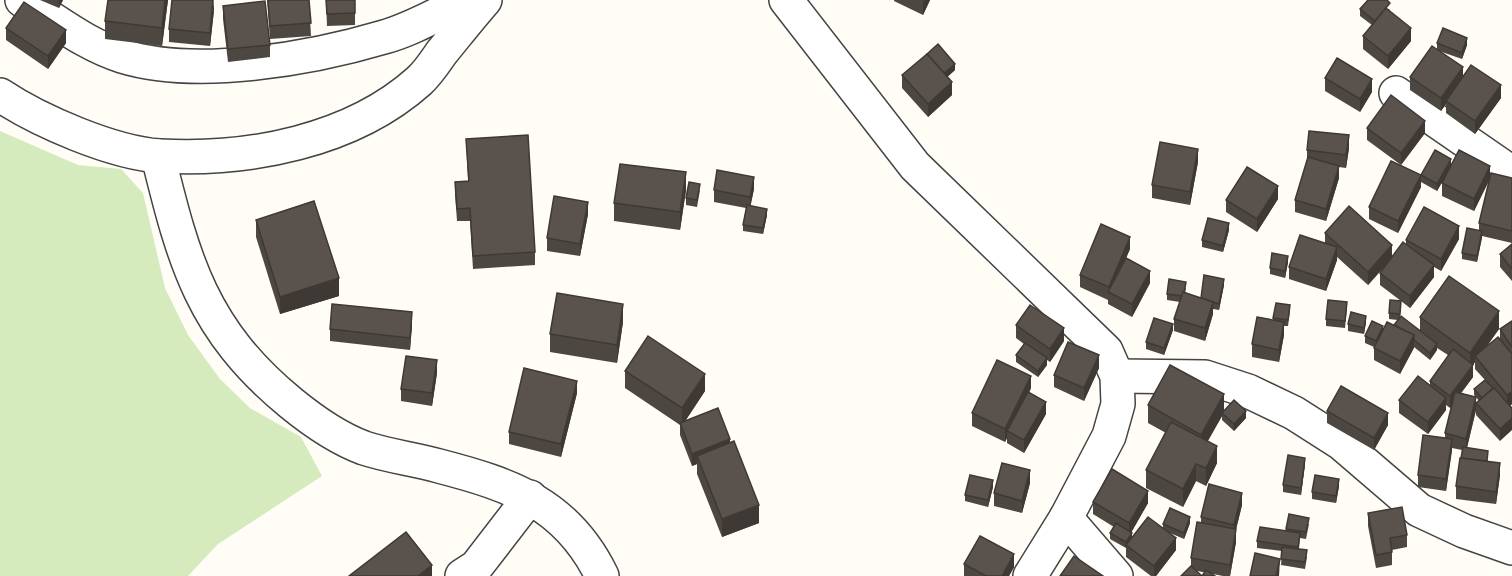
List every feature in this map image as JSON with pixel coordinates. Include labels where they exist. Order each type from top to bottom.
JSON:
[{"type":"street","points":[[22,0],[65,30],[122,56],[160,64],[200,65],[290,58],[385,37],[422,23],[467,0]]},
{"type":"street","points":[[0,95],[60,128],[102,143],[158,156],[244,153],[312,139],[372,115],[420,80],[485,0]]},
{"type":"street","points":[[786,0],[915,166],[1106,351],[1117,376],[1118,404],[1108,436],[1066,519],[1030,576]]},
{"type":"street","points":[[1396,93],[1512,173]]},
{"type":"street","points":[[158,156],[172,220],[204,300],[224,334],[270,386],[331,433],[364,448],[440,466],[530,497],[556,513],[577,535],[602,576]]},
{"type":"street","points":[[1117,376],[1205,377],[1248,391],[1294,413],[1341,443],[1419,510],[1464,531],[1512,548]]},
{"type":"street","points":[[462,576],[476,567],[530,497]]},
{"type":"street","points":[[1066,519],[1116,576]]},
{"type":"green space","points":[[0,131],[78,165],[121,169],[143,193],[165,288],[188,335],[220,379],[250,408],[301,437],[322,476],[218,544],[188,576],[0,576]]},
{"type":"building","points":[[108,0],[165,0],[162,28],[105,21]]},
{"type":"building","points":[[172,0],[213,0],[210,33],[169,29]]},
{"type":"building","points":[[268,0],[309,0],[311,23],[270,26]]},
{"type":"building","points":[[326,0],[355,0],[355,13],[327,14]]},
{"type":"building","points":[[1368,0],[1387,0],[1390,3],[1375,21],[1360,9]]},
{"type":"building","points":[[265,1],[270,45],[228,49],[223,6]]},
{"type":"building","points":[[24,2],[66,30],[48,56],[6,28]]},
{"type":"building","points":[[1386,8],[1411,28],[1388,56],[1363,36]]},
{"type":"building","points":[[1443,28],[1467,38],[1462,53],[1437,43]]},
{"type":"building","points":[[938,44],[955,64],[944,73],[927,54]]},
{"type":"building","points":[[1432,46],[1463,67],[1441,98],[1410,77]]},
{"type":"building","points":[[927,54],[952,82],[928,104],[902,75]]},
{"type":"building","points":[[1337,58],[1372,79],[1360,99],[1325,78]]},
{"type":"building","points":[[1471,65],[1501,85],[1475,121],[1446,101]]},
{"type":"building","points":[[1391,95],[1425,121],[1401,153],[1367,128]]},
{"type":"building","points":[[1309,131],[1349,135],[1346,155],[1307,150]]},
{"type":"building","points":[[528,135],[535,252],[473,256],[470,208],[457,209],[455,182],[469,181],[466,139]]},
{"type":"building","points":[[1160,142],[1198,149],[1190,192],[1152,185]]},
{"type":"building","points":[[1435,150],[1451,159],[1437,184],[1421,175]]},
{"type":"building","points":[[1459,150],[1490,166],[1474,199],[1442,183]]},
{"type":"building","points":[[1308,157],[1339,166],[1326,209],[1295,200]]},
{"type":"building","points":[[1391,161],[1421,175],[1398,221],[1369,207]]},
{"type":"building","points":[[620,164],[686,172],[680,212],[614,203]]},
{"type":"building","points":[[1247,167],[1278,186],[1257,219],[1226,200]]},
{"type":"building","points":[[717,170],[754,177],[750,197],[714,190]]},
{"type":"building","points":[[1491,173],[1512,178],[1512,231],[1479,223]]},
{"type":"building","points":[[689,182],[700,184],[697,200],[686,198]]},
{"type":"building","points":[[554,196],[588,202],[580,244],[547,238]]},
{"type":"building","points":[[314,201],[339,278],[280,297],[256,220]]},
{"type":"building","points":[[747,205],[767,209],[763,228],[743,225]]},
{"type":"building","points":[[1349,206],[1392,245],[1368,272],[1325,233]]},
{"type":"building","points":[[1424,207],[1459,226],[1441,259],[1406,240]]},
{"type":"building","points":[[1208,218],[1229,223],[1223,246],[1202,240]]},
{"type":"building","points":[[1101,224],[1130,237],[1109,287],[1080,275]]},
{"type":"building","points":[[1467,228],[1482,231],[1477,256],[1462,253]]},
{"type":"building","points":[[1300,235],[1337,247],[1326,279],[1289,267]]},
{"type":"building","points":[[1403,242],[1434,265],[1410,296],[1380,273]]},
{"type":"building","points":[[1512,244],[1512,269],[1500,254]]},
{"type":"building","points":[[1272,253],[1288,256],[1285,271],[1270,268]]},
{"type":"building","points":[[1126,258],[1150,271],[1132,304],[1108,292]]},
{"type":"building","points":[[1204,275],[1224,279],[1219,304],[1201,298]]},
{"type":"building","points":[[1449,276],[1499,311],[1470,353],[1420,317]]},
{"type":"building","points":[[1169,279],[1186,282],[1182,296],[1167,294]]},
{"type":"building","points":[[1183,292],[1213,302],[1205,328],[1174,319]]},
{"type":"building","points":[[557,293],[623,304],[617,345],[550,334]]},
{"type":"building","points":[[1328,300],[1347,302],[1345,321],[1326,319]]},
{"type":"building","points":[[1390,300],[1401,301],[1400,314],[1389,313]]},
{"type":"building","points":[[1276,303],[1290,305],[1288,320],[1273,318]]},
{"type":"building","points":[[332,304],[412,312],[410,338],[330,329]]},
{"type":"building","points":[[1030,305],[1064,328],[1050,349],[1016,325]]},
{"type":"building","points":[[1351,312],[1366,316],[1364,328],[1348,324]]},
{"type":"building","points":[[1401,316],[1437,344],[1430,353],[1414,340],[1414,335],[1394,325]]},
{"type":"building","points":[[1257,317],[1284,322],[1279,350],[1252,344]]},
{"type":"building","points":[[1154,318],[1173,324],[1164,348],[1146,342]]},
{"type":"building","points":[[1372,321],[1383,326],[1376,341],[1365,336]]},
{"type":"building","points":[[1512,321],[1512,347],[1500,329]]},
{"type":"building","points":[[1387,322],[1414,335],[1400,361],[1374,348]]},
{"type":"building","points":[[648,336],[705,374],[682,408],[625,371]]},
{"type":"building","points":[[1498,337],[1512,354],[1512,392],[1507,395],[1475,356]]},
{"type":"building","points":[[1068,342],[1099,355],[1084,388],[1054,375]]},
{"type":"building","points":[[1025,343],[1047,358],[1038,371],[1016,355]]},
{"type":"building","points":[[1453,349],[1473,365],[1450,396],[1430,381]]},
{"type":"building","points":[[406,356],[437,360],[432,393],[401,389]]},
{"type":"building","points":[[997,360],[1031,376],[1005,429],[972,413]]},
{"type":"building","points":[[1170,365],[1224,394],[1201,435],[1148,405]]},
{"type":"building","points":[[524,368],[577,381],[561,444],[509,432]]},
{"type":"building","points":[[1418,376],[1446,398],[1428,422],[1399,400]]},
{"type":"building","points":[[1485,380],[1493,388],[1482,398],[1474,389]]},
{"type":"building","points":[[1341,386],[1388,413],[1374,438],[1327,411]]},
{"type":"building","points":[[1494,388],[1512,408],[1512,418],[1500,429],[1476,403]]},
{"type":"building","points":[[1028,392],[1046,402],[1024,440],[1007,431]]},
{"type":"building","points":[[1455,392],[1476,397],[1466,439],[1445,433]]},
{"type":"building","points":[[1234,400],[1246,411],[1234,424],[1222,413]]},
{"type":"building","points":[[718,408],[730,439],[692,454],[680,423]]},
{"type":"building","points":[[1171,422],[1217,446],[1206,468],[1196,464],[1183,489],[1146,470]]},
{"type":"building","points":[[1423,435],[1452,439],[1446,479],[1418,475]]},
{"type":"building","points":[[734,441],[759,505],[722,519],[697,456]]},
{"type":"building","points":[[1463,447],[1488,451],[1487,461],[1461,458]]},
{"type":"building","points":[[1288,455],[1305,458],[1301,488],[1283,485]]},
{"type":"building","points":[[1460,458],[1500,463],[1496,492],[1456,486]]},
{"type":"building","points":[[1002,463],[1030,470],[1022,501],[994,493]]},
{"type":"building","points":[[1112,469],[1148,491],[1129,523],[1093,502]]},
{"type":"building","points":[[970,475],[993,480],[988,500],[965,495]]},
{"type":"building","points":[[1315,475],[1339,479],[1336,496],[1312,492]]},
{"type":"building","points":[[1209,484],[1242,493],[1234,525],[1201,517]]},
{"type":"building","points":[[1402,507],[1407,535],[1390,538],[1392,552],[1376,555],[1368,513]]},
{"type":"building","points":[[1170,508],[1190,517],[1184,533],[1163,524]]},
{"type":"building","points":[[1289,514],[1309,518],[1306,532],[1286,529]]},
{"type":"building","points":[[1148,517],[1176,538],[1154,566],[1126,545]]},
{"type":"building","points":[[1197,522],[1236,529],[1230,565],[1191,558]]},
{"type":"building","points":[[1116,523],[1132,533],[1126,542],[1110,533]]},
{"type":"building","points":[[1260,527],[1300,533],[1298,547],[1257,541]]},
{"type":"building","points":[[406,532],[432,565],[418,576],[349,576]]},
{"type":"building","points":[[980,536],[1014,554],[1002,576],[986,576],[964,564]]},
{"type":"building","points":[[1282,547],[1307,550],[1305,562],[1281,559]]},
{"type":"building","points":[[1255,553],[1280,559],[1276,576],[1250,576]]},
{"type":"building","points":[[1074,556],[1103,576],[1060,576]]},
{"type":"building","points":[[1191,566],[1202,576],[1181,576]]},
{"type":"building","points":[[1206,570],[1215,576],[1202,576]]}]
